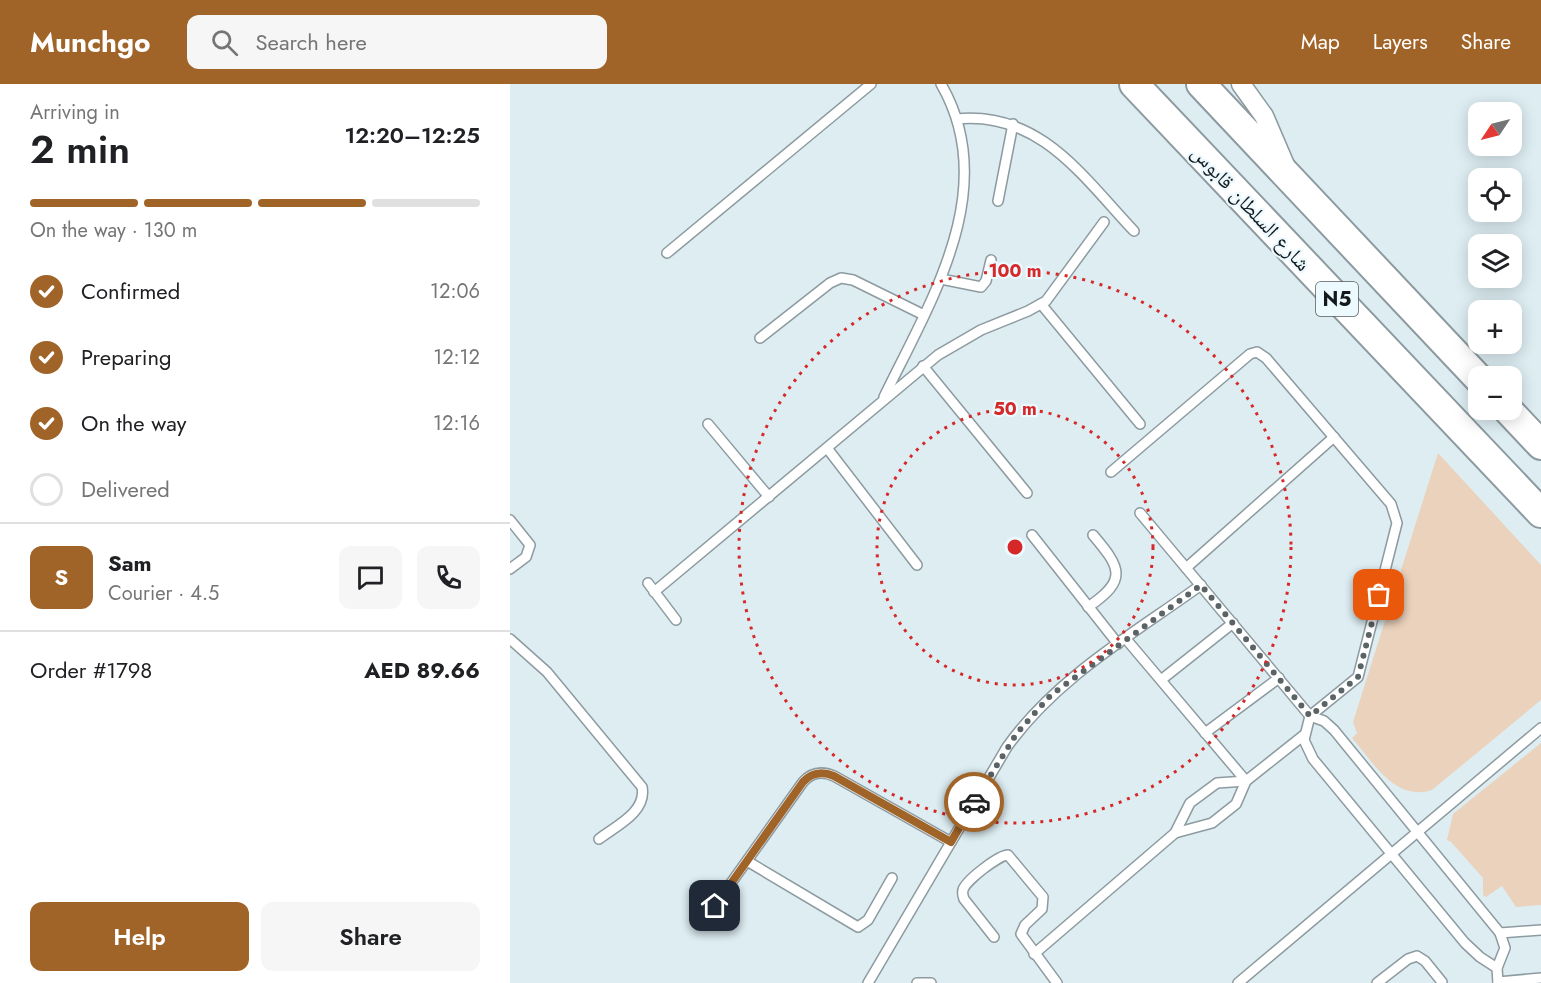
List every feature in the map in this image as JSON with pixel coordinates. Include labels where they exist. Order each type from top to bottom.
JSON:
[{"type":"highway","name":"شارع السلطان قابوس","points":[[1134,84],[1541,513]]},
{"type":"highway","name":"N5","points":[[1201,84],[1468,367]]},
{"type":"highway","points":[[1518,420],[1539,441]]},
{"type":"street","points":[[1241,84],[1264,116],[1292,180]]},
{"type":"lane","points":[[667,253],[871,84]]},
{"type":"lane","points":[[882,402],[941,279],[957,233],[964,188],[963,142],[957,119],[941,84]]},
{"type":"lane","points":[[957,119],[985,118],[1012,124],[1049,144],[1134,231]]},
{"type":"lane","points":[[998,201],[1012,124]]},
{"type":"lane","points":[[654,592],[924,366],[981,330],[1041,304],[1053,293],[1104,222]]},
{"type":"lane","points":[[941,279],[981,287],[986,281],[991,260]]},
{"type":"lane","points":[[760,338],[830,283],[841,278],[853,280],[924,315]]},
{"type":"lane","points":[[1041,304],[1140,424]]},
{"type":"lane","points":[[1111,472],[1253,352],[1264,355],[1391,504],[1397,523],[1358,677],[1310,716],[1304,735],[1305,745],[1313,759],[1472,951],[1497,968]]},
{"type":"lane","points":[[924,366],[1027,493]]},
{"type":"lane","points":[[708,424],[769,497]]},
{"type":"lane","points":[[1186,568],[1334,437]]},
{"type":"lane","points":[[827,448],[917,565]]},
{"type":"lane","points":[[1140,513],[1310,716],[1329,724],[1500,933],[1505,948],[1497,968],[1498,983],[1541,978]]},
{"type":"lane","points":[[510,520],[530,545],[526,557],[510,569]]},
{"type":"lane","points":[[1032,535],[1088,607],[1161,680],[1246,781]]},
{"type":"lane","points":[[1088,607],[1110,592],[1117,578],[1113,558],[1093,535]]},
{"type":"lane","points":[[648,583],[676,620]]},
{"type":"lane","points":[[868,983],[1007,747],[1028,720],[1064,684],[1201,585]]},
{"type":"lane","points":[[1161,680],[1233,623]]},
{"type":"lane","points":[[510,639],[547,672],[642,787],[643,799],[637,810],[599,840]]},
{"type":"lane","points":[[1205,733],[1279,678]]},
{"type":"lane","points":[[1238,983],[1541,728]]},
{"type":"lane","points":[[1175,833],[1212,823],[1236,804],[1246,781],[1304,735]]},
{"type":"lane","points":[[704,921],[803,782],[808,777],[821,772],[834,776],[951,842]]},
{"type":"lane","points":[[1034,954],[1175,833],[1187,807],[1222,781],[1246,781]]},
{"type":"lane","points":[[994,937],[964,899],[962,892],[965,885],[1004,855],[1013,860],[1043,897],[1042,909],[1022,929],[1023,939],[1057,983]]},
{"type":"lane","points":[[747,861],[858,927],[865,924],[892,878]]},
{"type":"lane","points":[[1500,933],[1541,930]]},
{"type":"lane","points":[[1377,983],[1408,959],[1417,956],[1425,961],[1442,982]]},
{"type":"lane","points":[[917,983],[931,983]]},
{"type":"shaded area","points":[[1438,453],[1541,565],[1541,700],[1432,790],[1419,792],[1407,790],[1386,778],[1352,738],[1357,733],[1353,722]]},
{"type":"shaded area","points":[[1541,743],[1541,905],[1516,907],[1502,886],[1486,897],[1483,895],[1483,878],[1447,840],[1453,814]]},
{"type":"way so far","points":[[974,802],[1017,733],[1051,695],[1201,585],[1310,716],[1358,677],[1379,595]]},
{"type":"route","points":[[715,906],[803,782],[814,774],[821,772],[834,776],[951,842],[974,802]]}]
